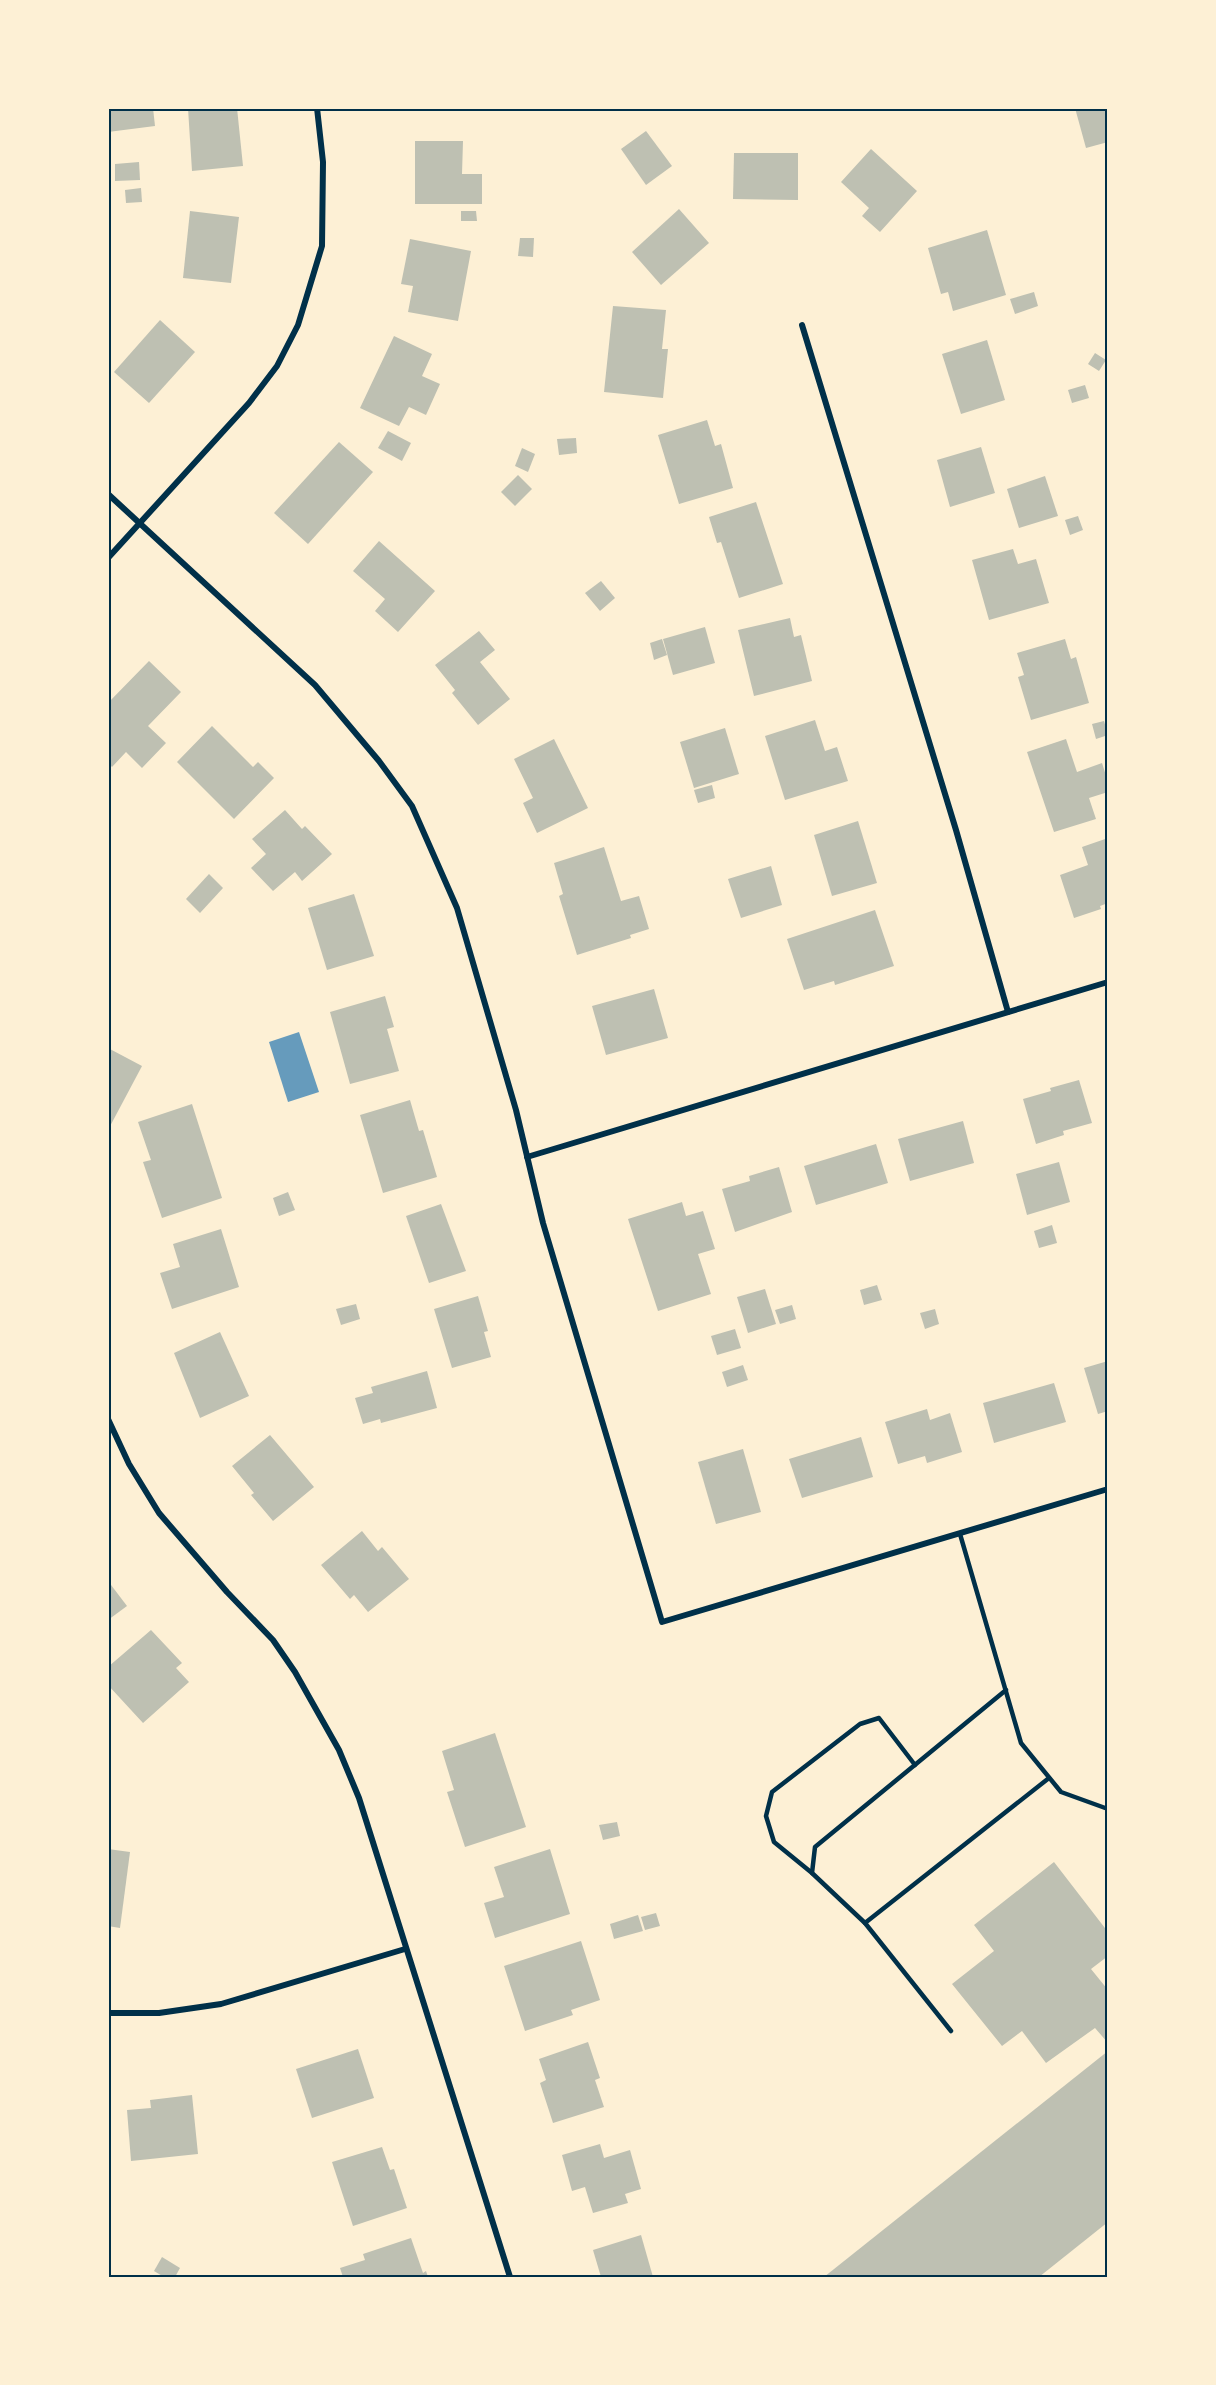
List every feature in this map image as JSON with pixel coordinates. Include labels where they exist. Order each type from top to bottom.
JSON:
[{"type":"street","points":[[108,558],[249,404],[278,366],[298,325],[322,246],[323,162],[317,108]]},
{"type":"street","points":[[802,325],[953,818],[1008,1012]]},
{"type":"street","points":[[108,494],[315,685],[379,761],[412,806],[457,908],[516,1110],[543,1223],[662,1622],[1108,1489]]},
{"type":"street","points":[[527,1157],[1108,982]]},
{"type":"street","points":[[108,1419],[129,1464],[159,1513],[226,1592],[273,1640],[313,1701],[339,1750],[359,1798],[510,2277]]},
{"type":"street","points":[[108,2013],[159,2013],[221,2004],[405,1949]]},
{"type":"lane","points":[[960,1534],[1022,1743],[1061,1792],[1108,1809]]},
{"type":"lane","points":[[812,1873],[814,1847],[1006,1690]]},
{"type":"lane","points":[[915,1765],[879,1718],[860,1724],[772,1792],[766,1816],[774,1842],[812,1873],[865,1923],[951,2031]]},
{"type":"lane","points":[[865,1923],[1049,1778]]},
{"type":"water","points":[[299,1032],[319,1092],[288,1102],[269,1042]]},
{"type":"building","points":[[108,108],[153,108],[155,126],[108,132]]},
{"type":"building","points":[[188,108],[237,108],[243,166],[192,171]]},
{"type":"building","points":[[1075,108],[1108,108],[1108,142],[1086,148]]},
{"type":"building","points":[[646,131],[672,166],[646,185],[621,149]]},
{"type":"building","points":[[415,141],[463,141],[462,174],[482,174],[482,204],[415,204]]},
{"type":"building","points":[[871,149],[917,191],[880,232],[862,216],[869,208],[841,182]]},
{"type":"building","points":[[734,153],[798,153],[798,200],[733,199]]},
{"type":"building","points":[[139,162],[140,180],[115,181],[115,164]]},
{"type":"building","points":[[141,188],[142,202],[126,203],[125,190]]},
{"type":"building","points":[[679,209],[709,243],[661,285],[632,252]]},
{"type":"building","points":[[190,211],[239,217],[231,283],[183,278]]},
{"type":"building","points":[[461,211],[476,211],[477,221],[461,221]]},
{"type":"building","points":[[987,230],[1006,295],[953,311],[948,292],[941,294],[928,248]]},
{"type":"building","points":[[520,238],[534,238],[533,257],[518,256]]},
{"type":"building","points":[[410,239],[471,251],[458,321],[408,312],[413,286],[401,284]]},
{"type":"building","points":[[1034,292],[1038,306],[1015,314],[1010,299]]},
{"type":"building","points":[[613,306],[666,310],[662,349],[668,349],[663,398],[604,392]]},
{"type":"building","points":[[160,320],[195,352],[149,403],[114,372]]},
{"type":"building","points":[[394,336],[432,354],[422,376],[440,384],[426,415],[409,407],[399,426],[360,408]]},
{"type":"building","points":[[987,340],[1005,400],[961,414],[942,354]]},
{"type":"building","points":[[1095,353],[1106,360],[1099,371],[1088,364]]},
{"type":"building","points":[[1085,385],[1089,398],[1072,403],[1068,390]]},
{"type":"building","points":[[707,420],[715,446],[721,444],[733,488],[679,504],[658,435]]},
{"type":"building","points":[[388,431],[411,443],[402,461],[378,448]]},
{"type":"building","points":[[576,438],[577,453],[559,455],[557,439]]},
{"type":"building","points":[[339,442],[373,472],[308,544],[274,513]]},
{"type":"building","points":[[981,447],[995,493],[950,507],[937,460]]},
{"type":"building","points":[[522,448],[535,454],[528,472],[515,466]]},
{"type":"building","points":[[518,475],[532,489],[515,506],[501,492]]},
{"type":"building","points":[[1045,476],[1058,516],[1019,528],[1007,489]]},
{"type":"building","points":[[756,502],[783,584],[739,598],[721,542],[717,543],[709,517]]},
{"type":"building","points":[[1078,516],[1083,530],[1070,535],[1065,520]]},
{"type":"building","points":[[379,541],[435,591],[398,632],[375,611],[385,599],[353,571]]},
{"type":"building","points":[[1013,549],[1018,564],[1036,559],[1049,603],[989,620],[972,560]]},
{"type":"building","points":[[601,581],[615,598],[600,611],[585,593]]},
{"type":"building","points":[[790,618],[794,637],[801,635],[812,681],[754,696],[738,630]]},
{"type":"building","points":[[705,627],[715,663],[673,675],[663,639]]},
{"type":"building","points":[[479,631],[495,650],[480,662],[510,699],[478,725],[452,693],[455,690],[435,665]]},
{"type":"building","points":[[662,639],[667,655],[654,660],[650,643]]},
{"type":"building","points":[[1065,639],[1071,659],[1076,657],[1089,703],[1031,720],[1018,677],[1024,675],[1017,653]]},
{"type":"building","points":[[149,661],[181,692],[148,726],[166,743],[142,768],[126,752],[112,767],[108,763],[108,703]]},
{"type":"building","points":[[815,720],[825,751],[837,747],[848,781],[785,800],[765,736]]},
{"type":"building","points":[[1104,721],[1108,735],[1096,739],[1092,724]]},
{"type":"building","points":[[212,726],[253,767],[258,762],[274,778],[234,819],[177,762]]},
{"type":"building","points":[[725,728],[739,774],[694,788],[680,742]]},
{"type":"building","points":[[554,739],[588,808],[537,833],[523,803],[533,798],[514,759]]},
{"type":"building","points":[[1066,739],[1077,772],[1102,763],[1108,782],[1108,792],[1089,798],[1096,819],[1054,832],[1027,752]]},
{"type":"building","points":[[712,785],[715,798],[698,803],[694,790]]},
{"type":"building","points":[[285,810],[302,829],[305,826],[332,854],[302,881],[295,872],[273,891],[251,868],[266,854],[252,839]]},
{"type":"building","points":[[858,821],[877,883],[832,896],[814,835]]},
{"type":"building","points":[[1108,838],[1108,903],[1100,906],[1101,909],[1074,918],[1060,875],[1088,865],[1082,847]]},
{"type":"building","points":[[604,847],[621,901],[639,896],[649,929],[630,935],[631,938],[577,955],[559,896],[563,894],[554,863]]},
{"type":"building","points":[[771,866],[782,905],[741,918],[728,879]]},
{"type":"building","points":[[209,874],[223,888],[200,913],[186,899]]},
{"type":"building","points":[[354,894],[374,956],[327,970],[308,908]]},
{"type":"building","points":[[875,910],[894,966],[835,985],[834,981],[804,990],[787,939]]},
{"type":"building","points":[[654,989],[668,1038],[606,1055],[592,1006]]},
{"type":"building","points":[[385,996],[394,1027],[387,1029],[399,1071],[350,1084],[330,1012]]},
{"type":"building","points":[[108,1048],[142,1066],[108,1130]]},
{"type":"building","points":[[1079,1080],[1092,1123],[1063,1131],[1064,1135],[1036,1144],[1023,1099]]},
{"type":"building","points":[[410,1100],[419,1131],[423,1130],[437,1177],[383,1193],[360,1115]]},
{"type":"building","points":[[192,1104],[222,1198],[162,1218],[143,1162],[151,1160],[138,1122]]},
{"type":"building","points":[[963,1121],[974,1163],[910,1181],[898,1139]]},
{"type":"building","points":[[876,1144],[888,1183],[816,1205],[804,1166]]},
{"type":"building","points":[[1059,1162],[1070,1202],[1027,1215],[1016,1174]]},
{"type":"building","points":[[779,1167],[792,1212],[735,1232],[722,1189],[750,1181],[749,1176]]},
{"type":"building","points":[[288,1192],[295,1210],[279,1216],[273,1198]]},
{"type":"building","points":[[682,1202],[686,1216],[703,1211],[715,1249],[698,1254],[711,1294],[658,1311],[628,1219]]},
{"type":"building","points":[[441,1204],[466,1271],[429,1283],[406,1216]]},
{"type":"building","points":[[1052,1225],[1057,1243],[1039,1248],[1034,1231]]},
{"type":"building","points":[[221,1229],[239,1287],[172,1309],[160,1273],[180,1267],[173,1244]]},
{"type":"building","points":[[877,1285],[882,1300],[864,1305],[860,1290]]},
{"type":"building","points":[[765,1289],[776,1324],[748,1333],[737,1297]]},
{"type":"building","points":[[478,1296],[488,1331],[484,1332],[491,1357],[452,1368],[434,1309]]},
{"type":"building","points":[[356,1304],[360,1319],[341,1325],[336,1309]]},
{"type":"building","points":[[792,1305],[796,1319],[780,1324],[775,1310]]},
{"type":"building","points":[[935,1309],[939,1324],[925,1329],[920,1313]]},
{"type":"building","points":[[735,1329],[741,1348],[717,1355],[711,1336]]},
{"type":"building","points":[[220,1332],[249,1396],[200,1418],[174,1353]]},
{"type":"building","points":[[1108,1361],[1108,1411],[1098,1414],[1084,1368]]},
{"type":"building","points":[[743,1365],[748,1380],[727,1387],[722,1372]]},
{"type":"building","points":[[427,1371],[437,1408],[381,1423],[380,1419],[363,1424],[355,1398],[373,1393],[371,1387]]},
{"type":"building","points":[[1054,1383],[1066,1422],[994,1443],[983,1403]]},
{"type":"building","points":[[927,1409],[930,1420],[950,1413],[962,1452],[927,1463],[925,1456],[898,1464],[885,1422]]},
{"type":"building","points":[[270,1435],[314,1487],[273,1521],[251,1495],[254,1493],[232,1466]]},
{"type":"building","points":[[861,1437],[873,1477],[802,1498],[789,1459]]},
{"type":"building","points":[[743,1449],[761,1512],[716,1524],[698,1462]]},
{"type":"building","points":[[362,1531],[378,1551],[382,1547],[409,1579],[368,1612],[354,1595],[350,1599],[321,1565]]},
{"type":"building","points":[[108,1581],[127,1606],[108,1620]]},
{"type":"building","points":[[151,1630],[182,1663],[176,1668],[189,1682],[143,1723],[108,1685],[108,1667]]},
{"type":"building","points":[[495,1733],[526,1827],[465,1847],[447,1792],[454,1790],[442,1751]]},
{"type":"building","points":[[617,1822],[620,1836],[603,1840],[599,1825]]},
{"type":"building","points":[[108,1849],[130,1852],[120,1928],[108,1926]]},
{"type":"building","points":[[550,1849],[570,1914],[495,1938],[484,1903],[504,1897],[494,1867]]},
{"type":"building","points":[[1054,1862],[1108,1932],[1108,1956],[1091,1969],[1108,1990],[1108,2043],[1095,2028],[1046,2063],[1022,2031],[1002,2046],[952,1984],[994,1951],[974,1925]]},
{"type":"building","points":[[656,1913],[660,1926],[645,1930],[641,1917]]},
{"type":"building","points":[[638,1915],[643,1931],[614,1939],[610,1924]]},
{"type":"building","points":[[581,1941],[600,2000],[571,2010],[573,2015],[525,2031],[504,1966]]},
{"type":"building","points":[[588,2042],[600,2078],[595,2080],[604,2107],[553,2123],[540,2083],[546,2080],[539,2059]]},
{"type":"building","points":[[358,2049],[374,2098],[312,2118],[296,2069]]},
{"type":"building","points":[[1108,2051],[1108,2222],[1039,2277],[824,2277]]},
{"type":"building","points":[[192,2095],[198,2154],[131,2161],[127,2110],[151,2108],[150,2100]]},
{"type":"building","points":[[600,2144],[604,2158],[630,2150],[641,2189],[625,2194],[628,2203],[593,2213],[585,2187],[572,2191],[562,2155]]},
{"type":"building","points":[[382,2147],[390,2170],[394,2169],[407,2208],[353,2226],[332,2162]]},
{"type":"building","points":[[641,2235],[653,2277],[601,2277],[593,2250]]},
{"type":"building","points":[[411,2238],[423,2273],[426,2271],[428,2277],[343,2277],[340,2268],[365,2260],[363,2254]]},
{"type":"building","points":[[162,2257],[180,2268],[175,2277],[164,2277],[154,2271]]}]
